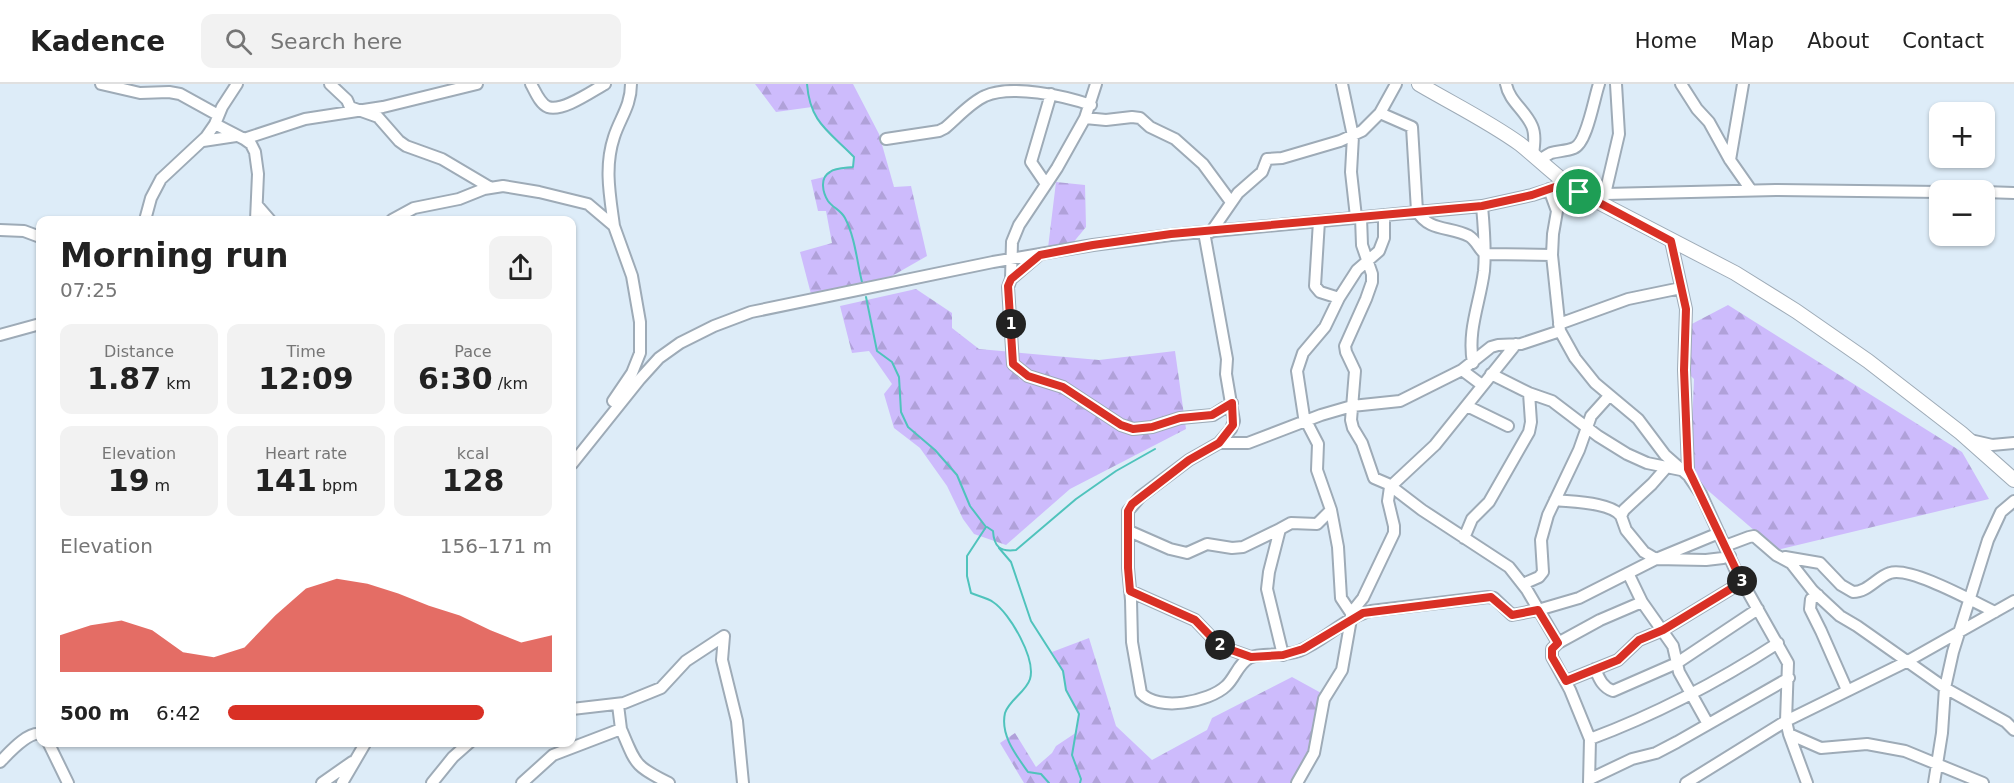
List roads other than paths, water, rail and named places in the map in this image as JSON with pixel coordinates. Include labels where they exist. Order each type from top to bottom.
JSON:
[{"type":"street","points":[[101,84],[140,93],[175,93],[193,100],[251,144],[257,164],[256,216]]},
{"type":"street","points":[[146,216],[151,198],[161,179],[202,141],[237,84]]},
{"type":"street","points":[[330,84],[347,100],[350,107],[378,117],[406,146],[436,156],[491,188]]},
{"type":"street","points":[[202,141],[240,137],[305,119],[363,110],[477,84]]},
{"type":"street","points":[[531,84],[547,107],[554,107],[564,106],[580,99],[605,84]]},
{"type":"street","points":[[598,430],[603,418],[632,373],[641,348],[640,322],[632,276],[614,226],[608,183],[608,167],[615,135],[628,107],[631,84]]},
{"type":"street","points":[[1096,84],[1085,118],[1019,225],[1012,242],[1011,279],[1008,286],[1013,340],[1012,362],[1025,374],[1063,387],[1121,425],[1133,429],[1152,427],[1180,418],[1212,415],[1232,403]]},
{"type":"street","points":[[1342,84],[1353,136],[1351,172],[1361,241],[1366,262],[1372,274],[1371,285],[1346,346],[1346,352],[1355,371],[1352,424],[1363,445],[1373,476],[1509,567],[1523,584],[1558,643]]},
{"type":"street","points":[[1251,657],[1239,667],[1228,685],[1202,700],[1170,702],[1144,697],[1138,684],[1131,642],[1128,511],[1132,504],[1189,460],[1219,443],[1233,425],[1232,403],[1226,374],[1227,359],[1208,232],[1242,188],[1262,172],[1265,161],[1353,136],[1367,128],[1380,113],[1396,84]]},
{"type":"street","points":[[1419,84],[1481,119],[1579,192],[1735,273],[1796,311],[1868,361],[1969,440],[2014,480]]},
{"type":"street","points":[[1506,84],[1509,95],[1532,125],[1536,158]]},
{"type":"street","points":[[1536,158],[1580,145],[1587,130],[1599,84]]},
{"type":"street","points":[[1605,194],[1619,134],[1616,84]]},
{"type":"street","points":[[1681,84],[1697,109],[1709,122],[1730,160],[1751,190]]},
{"type":"street","points":[[1730,160],[1743,84]]},
{"type":"street","points":[[886,139],[939,131],[989,94],[1009,92],[1051,94],[1091,105]]},
{"type":"street","points":[[1046,184],[1031,162],[1051,94]]},
{"type":"street","points":[[1380,113],[1412,127],[1418,211],[1421,218],[1433,226],[1471,237],[1485,254],[1552,255]]},
{"type":"street","points":[[1085,118],[1106,120],[1140,118],[1150,127],[1175,139],[1203,164],[1231,202]]},
{"type":"street","points":[[400,216],[414,208],[459,200],[502,186],[584,202],[614,226]]},
{"type":"street","points":[[576,459],[659,358],[680,343],[714,326],[751,312],[1012,258],[1171,234],[1482,206],[1559,187],[1579,192],[1605,194],[1751,190],[1929,192]]},
{"type":"street","points":[[1549,189],[1557,211],[1552,237],[1552,255],[1559,328],[1582,368],[1609,396],[1638,419],[1665,455],[1686,474],[1701,494],[1742,582],[1788,663],[1786,721],[1807,783]]},
{"type":"street","points":[[1995,192],[2014,193]]},
{"type":"street","points":[[257,205],[267,216]]},
{"type":"street","points":[[1473,363],[1471,352],[1473,320],[1481,290],[1485,254],[1482,206]]},
{"type":"street","points":[[1297,783],[1314,753],[1324,699],[1342,670],[1351,616],[1341,598],[1338,547],[1331,510],[1317,470],[1318,444],[1306,421],[1297,374],[1298,365],[1307,345],[1329,321],[1339,298],[1359,267],[1376,255],[1382,245],[1384,215]]},
{"type":"street","points":[[1319,221],[1315,286],[1320,292],[1339,298]]},
{"type":"street","points":[[0,230],[24,231],[36,236]]},
{"type":"street","points":[[1671,241],[1686,309],[1686,474]]},
{"type":"street","points":[[1011,279],[1040,255]]},
{"type":"street","points":[[1219,443],[1248,444],[1352,406],[1400,401],[1462,370],[1491,347],[1516,344],[1628,299],[1681,288]]},
{"type":"street","points":[[0,335],[36,325]]},
{"type":"street","points":[[1130,591],[1195,620],[1220,646],[1251,657],[1283,655],[1309,646],[1351,616],[1363,598],[1394,533],[1395,526],[1388,501],[1390,487],[1435,445],[1516,344]]},
{"type":"street","points":[[1462,370],[1482,385]]},
{"type":"street","points":[[1491,374],[1552,402],[1627,454],[1647,463],[1686,474]]},
{"type":"street","points":[[1464,538],[1472,519],[1489,502],[1529,432],[1531,422],[1529,393]]},
{"type":"street","points":[[1523,584],[1539,577],[1543,572],[1541,540],[1548,515],[1580,450],[1593,412],[1609,396]]},
{"type":"street","points":[[1467,406],[1508,426]]},
{"type":"street","points":[[1969,440],[1992,445],[2014,443]]},
{"type":"street","points":[[1621,516],[1624,510],[1666,468]]},
{"type":"street","points":[[1555,500],[1609,507],[1618,512],[1626,530],[1644,552],[1656,559],[1723,558],[1727,551],[1754,536],[1776,555],[1791,563],[1818,595],[1840,616],[1945,688],[2001,719],[2014,730]]},
{"type":"street","points":[[1934,783],[1942,733],[1945,688],[1959,633],[1992,530],[2001,512],[2014,501]]},
{"type":"street","points":[[1129,531],[1170,549],[1187,553],[1207,544],[1243,547],[1291,523],[1317,524],[1331,510]]},
{"type":"street","points":[[1280,530],[1267,589],[1283,655]]},
{"type":"street","points":[[1351,616],[1371,611],[1488,597],[1494,598],[1512,615],[1538,610],[1580,598],[1656,559],[1719,533]]},
{"type":"street","points":[[1776,555],[1820,563],[1841,585],[1853,592],[1862,590],[1890,573],[1896,572],[1923,577],[1995,612]]},
{"type":"street","points":[[1628,573],[1642,602],[1673,646],[1679,672],[1708,724]]},
{"type":"street","points":[[1566,681],[1618,660],[1639,640],[1663,630],[1742,582]]},
{"type":"street","points":[[1818,595],[1810,599],[1810,609],[1847,690]]},
{"type":"street","points":[[1686,783],[1786,721],[1906,662],[2014,601]]},
{"type":"street","points":[[1642,602],[1600,620],[1558,643],[1552,649],[1552,657],[1566,681],[1590,739],[1590,781],[1632,759],[1656,753],[1789,678]]},
{"type":"street","points":[[1594,669],[1606,689],[1612,691],[1677,663],[1758,609]]},
{"type":"street","points":[[576,709],[618,705],[663,686],[686,661],[724,636],[722,660],[737,721],[743,783]]},
{"type":"street","points":[[1590,739],[1692,695],[1778,643]]},
{"type":"street","points":[[618,705],[621,729],[634,761],[641,768],[669,783]]},
{"type":"street","points":[[576,746],[621,729]]},
{"type":"street","points":[[0,762],[36,734]]},
{"type":"street","points":[[1789,734],[1821,748],[1871,745],[1909,752],[1983,783]]},
{"type":"street","points":[[50,747],[68,783]]},
{"type":"street","points":[[342,783],[363,747]]},
{"type":"street","points":[[432,783],[464,747]]},
{"type":"street","points":[[522,783],[553,755],[574,747]]},
{"type":"street","points":[[322,783],[357,758]]},
{"type":"waterway","points":[[807,84],[812,108],[822,125],[854,157],[853,167],[830,172],[824,178],[823,186],[828,201],[843,215],[848,225],[862,282]]},
{"type":"waterway","points":[[866,297],[877,351],[892,362],[899,377],[901,412],[908,427],[935,450],[957,475],[970,506],[986,527],[967,556],[967,576],[971,593],[988,599],[1000,608],[1014,626],[1025,649],[1031,670],[1030,679],[1007,708],[1005,729],[1010,744],[1028,772],[1041,774],[1049,783]]},
{"type":"waterway","points":[[987,527],[993,531],[996,545],[1002,549],[1016,550],[1076,499],[1116,471],[1155,449]]},
{"type":"waterway","points":[[999,548],[1011,562],[1031,621],[1063,671],[1066,690],[1079,714],[1072,755],[1081,779],[1080,783]]}]
